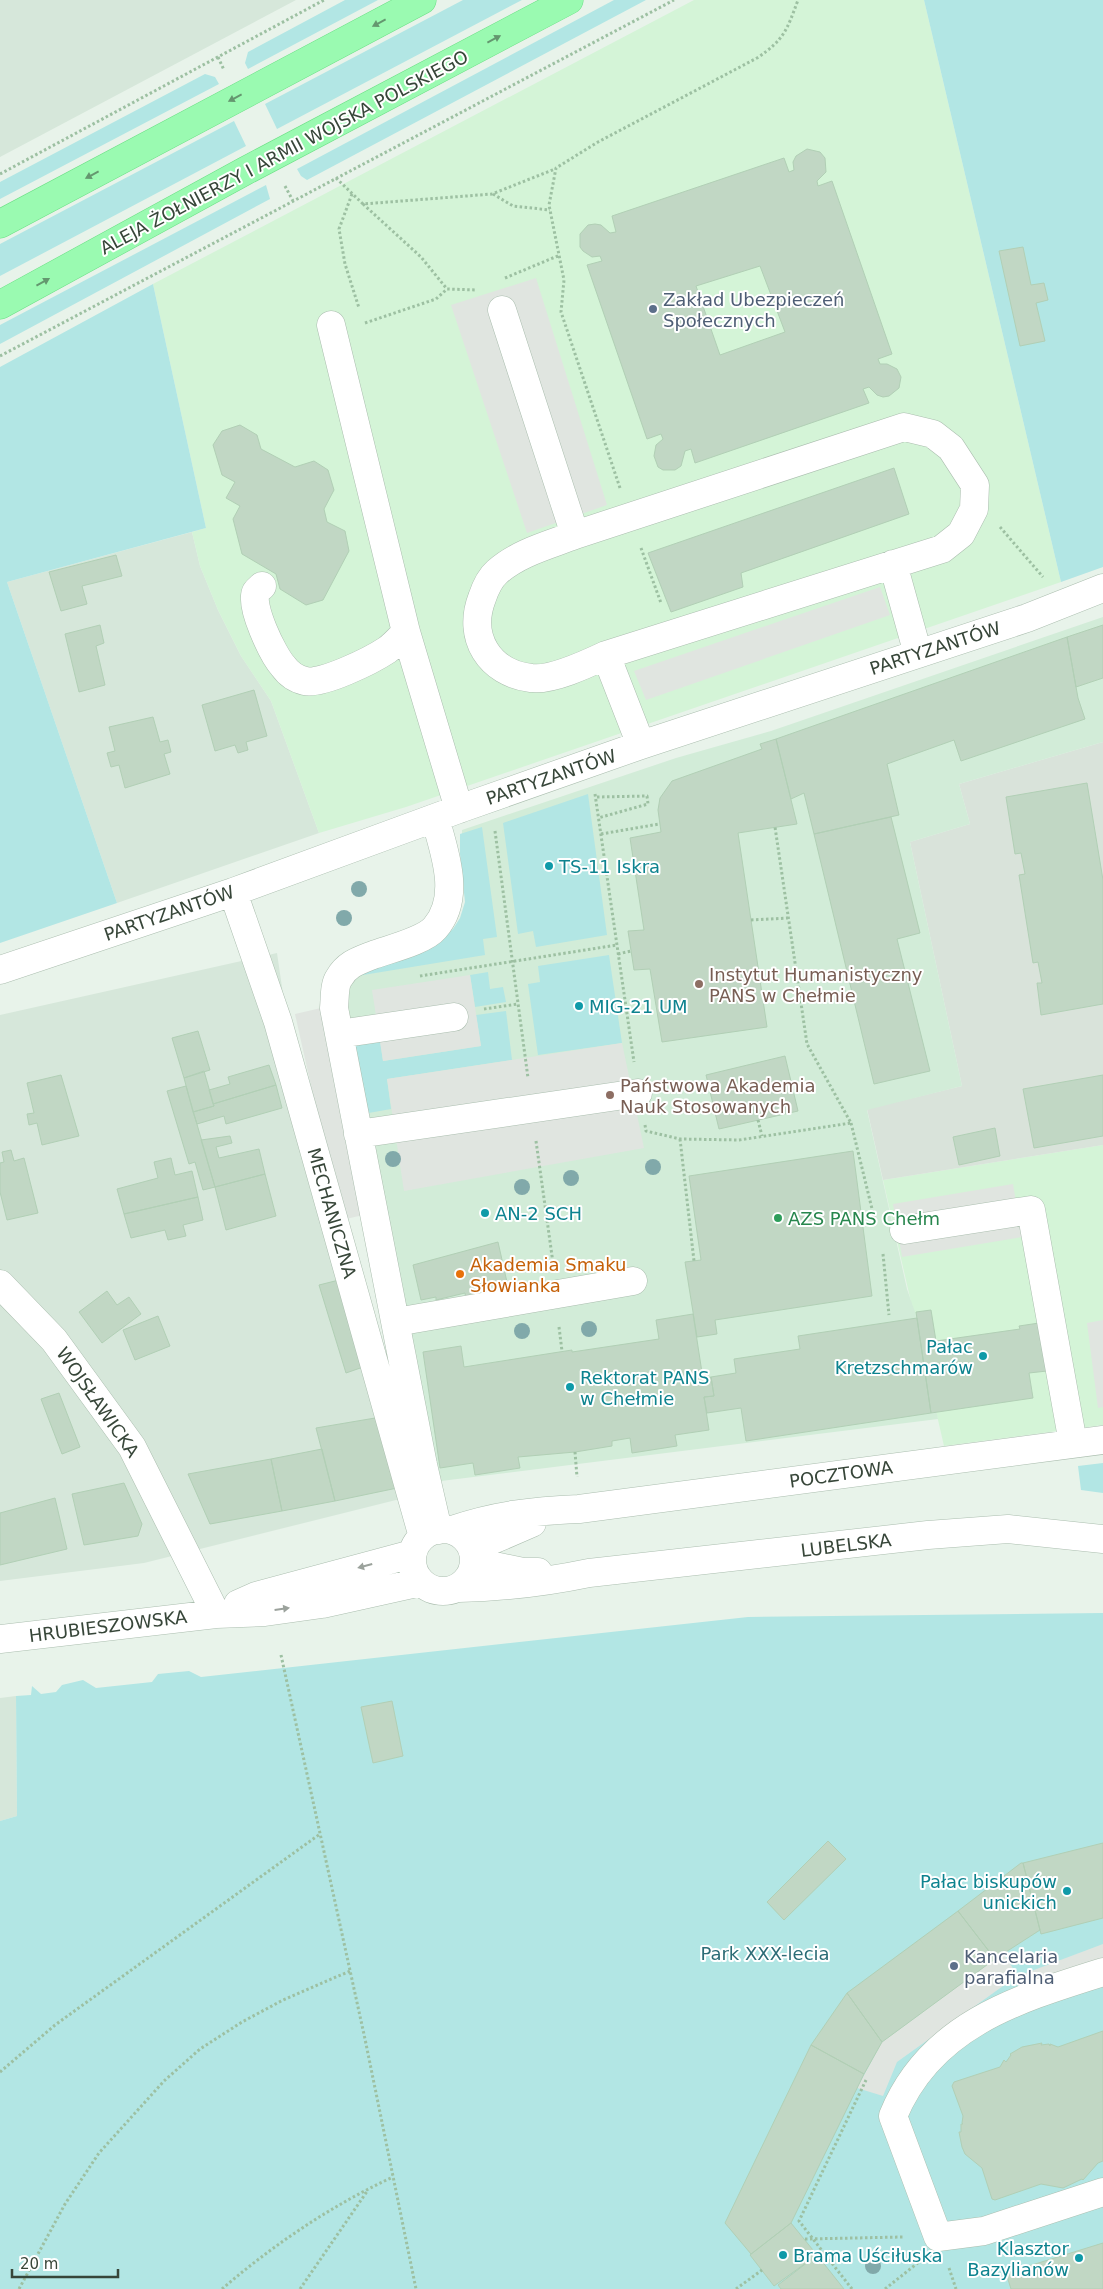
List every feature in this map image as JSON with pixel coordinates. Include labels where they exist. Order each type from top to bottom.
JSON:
[{"type":"main road","points":[[0,224],[422,0]]},
{"type":"main road","name":"ALEJA ŻOŁNIERZY I ARMII WOJSKA POLSKIEGO","points":[[0,305],[245,171],[569,0]]},
{"type":"street","points":[[502,310],[576,535]]},
{"type":"street","points":[[330,325],[406,632],[447,813],[450,888],[446,908],[435,928],[410,943],[349,965],[337,980],[334,1008],[423,1466],[431,1537],[412,1564],[420,1582],[439,1592],[459,1588],[504,1587],[545,1582],[589,1573]]},
{"type":"street","points":[[904,427],[933,434],[951,448],[975,485],[975,499],[974,509],[962,534],[942,549],[606,655],[572,671],[532,679],[512,674],[497,664],[485,651],[477,636],[476,621],[479,604],[486,587],[496,573],[533,551],[576,535],[904,427]]},
{"type":"street","points":[[893,564],[918,654]]},
{"type":"street","points":[[262,586],[256,592],[255,601],[261,624],[273,652],[282,666],[293,676],[306,682],[318,681],[368,660],[386,650],[406,632]]},
{"type":"street","name":"PARTYZANTÓW","points":[[0,970],[233,892],[447,813],[641,745],[1027,618],[1103,588]]},
{"type":"street","points":[[606,655],[641,745]]},
{"type":"street","name":"MECHANICZNA","points":[[233,892],[278,1022],[431,1537]]},
{"type":"street","points":[[339,1034],[465,1014]]},
{"type":"street","points":[[358,1134],[638,1094]]},
{"type":"street","points":[[904,1230],[1031,1210],[1072,1443]]},
{"type":"street","points":[[396,1322],[633,1281]]},
{"type":"street","name":"WOJSŁAWICKA","points":[[0,1284],[54,1340],[132,1447],[216,1614]]},
{"type":"street","name":"POCZTOWA","points":[[578,1497],[1103,1440]]},
{"type":"street","points":[[216,1614],[256,1596],[476,1522],[530,1511],[578,1497]]},
{"type":"street","points":[[459,1588],[467,1582],[475,1557],[488,1542],[578,1497]]},
{"type":"street","name":"LUBELSKA","points":[[589,1573],[928,1535],[1008,1529],[1103,1539]]},
{"type":"street","points":[[431,1537],[462,1534],[470,1542],[475,1557]]},
{"type":"street","points":[[475,1557],[523,1572],[589,1573]]},
{"type":"street","points":[[216,1614],[265,1612],[322,1604],[420,1582]]},
{"type":"street","name":"HRUBIESZOWSKA","points":[[0,1639],[216,1614]]},
{"type":"street","points":[[1103,1972],[1049,1989],[972,2022],[937,2050],[902,2092],[893,2116],[938,2236],[984,2231],[1103,2192]]},
{"type":"path","points":[[0,174],[324,0]]},
{"type":"path","points":[[0,356],[674,0]]},
{"type":"path","points":[[363,204],[492,194],[556,168],[598,142],[757,58],[773,47],[786,32],[798,0]]},
{"type":"path","points":[[556,168],[549,204],[564,280],[561,312],[630,517],[664,609]]},
{"type":"path","points":[[336,178],[421,257],[447,289]]},
{"type":"path","points":[[352,194],[339,229],[344,264],[365,324],[436,299],[447,289],[474,291],[482,287]]},
{"type":"path","points":[[492,194],[513,206],[550,210]]},
{"type":"path","points":[[500,280],[560,255]]},
{"type":"path","points":[[975,499],[1049,583]]},
{"type":"path","points":[[598,818],[648,804],[647,796],[596,797],[598,818],[638,1094],[646,1131],[680,1139],[739,1140],[851,1123],[807,1044],[775,827]]},
{"type":"path","points":[[493,823],[541,1174]]},
{"type":"path","points":[[601,834],[659,824]]},
{"type":"path","points":[[751,920],[788,918]]},
{"type":"path","points":[[415,976],[617,945]]},
{"type":"path","points":[[618,954],[631,951]]},
{"type":"path","points":[[465,1014],[518,1004]]},
{"type":"path","points":[[758,1120],[762,1136]]},
{"type":"path","points":[[680,1139],[694,1261]]},
{"type":"path","points":[[575,1452],[578,1497]]},
{"type":"path","points":[[281,1655],[394,2177],[416,2289]]},
{"type":"path","points":[[0,2072],[55,2025],[320,1834]]},
{"type":"path","points":[[20,2289],[65,2204],[99,2153],[164,2081],[200,2049],[242,2022],[283,2000],[350,1972]]},
{"type":"path","points":[[852,2289],[811,2239],[799,2221],[866,2080]]},
{"type":"path","points":[[222,2289],[245,2269],[282,2243],[370,2188],[394,2177]]},
{"type":"path","points":[[300,2289],[370,2188]]},
{"type":"path","points":[[805,2239],[938,2236]]},
{"type":"path","points":[[886,2289],[920,2261]]},
{"type":"path","points":[[736,2289],[762,2270]]},
{"type":"shaded area","points":[[0,0],[296,0],[0,157]]},
{"type":"shaded area","points":[[694,0],[924,0],[1061,582],[406,807],[319,833],[271,701],[241,656],[218,610],[200,566],[192,532],[206,528],[153,284]]},
{"type":"shaded area","points":[[536,278],[607,505],[527,533],[451,305]]},
{"type":"shaded area","points":[[192,532],[200,566],[218,610],[241,656],[271,701],[319,833],[117,903],[7,582]]},
{"type":"shaded area","points":[[880,587],[890,615],[646,700],[634,671]]},
{"type":"shaded area","name":"Państwowa Akademia Nauk Stosowanych","points":[[1103,617],[1103,742],[959,784],[970,824],[910,842],[962,1086],[867,1110],[907,1289],[917,1318],[938,1419],[433,1482],[346,1028],[347,988],[355,974],[430,952],[459,928],[467,906],[462,859],[462,830],[676,758],[771,731]]},
{"type":"shaded area","points":[[1103,742],[1103,1145],[883,1180],[867,1109],[962,1086],[910,842],[970,824],[959,784]]},
{"type":"shaded area","points":[[277,953],[288,1028],[416,1495],[144,1563],[0,1581],[0,1015]]},
{"type":"shaded area","points":[[470,975],[481,1046],[383,1061],[372,990]]},
{"type":"shaded area","points":[[321,1008],[368,1214],[341,1220],[295,1014]]},
{"type":"shaded area","points":[[622,1043],[644,1148],[404,1191],[387,1079]]},
{"type":"shaded area","points":[[1103,1145],[1103,1425],[944,1446],[883,1180]]},
{"type":"shaded area","points":[[1013,1184],[1022,1237],[902,1257],[893,1204]]},
{"type":"shaded area","points":[[1103,1320],[1103,1407],[1098,1408],[1087,1323]]},
{"type":"shaded area","points":[[16,1696],[17,1816],[0,1821],[0,1698]]},
{"type":"shaded area","points":[[1103,1944],[1103,1970],[1026,1998],[1017,1976],[897,2062],[883,2096],[857,2088],[882,2042],[1003,1953],[1018,1976]]},
{"type":"green space","points":[[345,0],[378,0],[248,69],[245,63],[248,52]]},
{"type":"green space","points":[[463,0],[522,0],[277,129],[265,104]]},
{"type":"green space","points":[[614,0],[646,0],[307,180],[301,176],[297,169]]},
{"type":"green space","points":[[924,0],[1103,0],[1103,567],[1061,582]]},
{"type":"green space","points":[[205,74],[215,77],[219,84],[0,199],[0,182]]},
{"type":"green space","points":[[234,121],[246,146],[0,276],[0,244]]},
{"type":"green space","points":[[266,185],[270,199],[0,344],[0,325]]},
{"type":"green space","points":[[153,284],[206,528],[7,582],[117,903],[0,943],[0,367]]},
{"type":"green space","points":[[588,794],[607,935],[536,947],[533,931],[518,934],[503,823]]},
{"type":"green space","points":[[482,827],[497,937],[483,939],[485,955],[357,976],[441,939],[453,929],[460,918],[465,902],[460,834]]},
{"type":"green space","points":[[609,955],[622,1043],[538,1055],[528,984],[540,982],[538,966]]},
{"type":"green space","points":[[488,972],[490,989],[503,987],[506,1002],[475,1007],[470,975]]},
{"type":"green space","points":[[506,1011],[512,1060],[387,1079],[391,1109],[363,1114],[350,1036],[379,1033],[383,1061],[481,1046],[476,1015]]},
{"type":"green space","points":[[1103,1463],[1103,1493],[1081,1490],[1078,1466]]},
{"type":"green space","name":"Park XXX-lecia","points":[[1103,1613],[1103,2289],[0,2289],[0,1821],[17,1816],[16,1696],[31,1695],[32,1686],[41,1694],[56,1692],[62,1685],[83,1680],[96,1688],[152,1682],[158,1674],[189,1671],[201,1677],[748,1617]]},
{"type":"building","name":"Zakład Ubezpieczeń Społecznych","points":[[807,149],[820,152],[825,158],[826,172],[817,181],[818,186],[832,181],[892,354],[878,359],[880,364],[887,364],[897,369],[901,377],[899,388],[889,396],[883,397],[877,395],[869,387],[863,389],[869,403],[695,463],[691,449],[685,451],[681,466],[675,470],[663,470],[658,467],[654,456],[656,445],[663,439],[661,434],[647,439],[587,265],[602,261],[600,256],[592,257],[583,251],[580,247],[580,234],[588,225],[595,224],[601,225],[610,233],[616,232],[612,216],[784,158],[789,172],[794,170],[793,162],[796,156]],"holes":[[[760,266],[785,332],[720,355],[696,286]]]},
{"type":"building","points":[[1023,247],[1031,285],[1044,283],[1048,300],[1036,303],[1045,341],[1020,346],[999,251]]},
{"type":"building","points":[[240,425],[257,435],[261,449],[295,467],[314,461],[328,470],[334,490],[324,509],[327,522],[345,531],[349,551],[323,600],[306,605],[280,589],[276,574],[242,554],[233,519],[240,506],[226,498],[235,482],[222,475],[213,445],[222,431]]},
{"type":"building","points":[[894,468],[909,514],[741,573],[743,587],[671,612],[648,553]]},
{"type":"building","points":[[116,555],[122,576],[82,586],[87,604],[61,611],[49,572]]},
{"type":"building","points":[[100,625],[104,643],[96,646],[105,685],[79,692],[65,634]]},
{"type":"building","points":[[1103,625],[1103,678],[1076,687],[1067,637]]},
{"type":"building","points":[[1067,637],[1078,698],[1085,719],[961,761],[954,740],[887,764],[899,815],[814,834],[804,793],[791,799],[776,739]]},
{"type":"building","points":[[254,690],[267,736],[246,742],[248,750],[238,753],[235,745],[215,751],[202,705]]},
{"type":"building","points":[[153,717],[160,742],[168,740],[171,752],[164,754],[170,774],[125,788],[119,765],[111,767],[107,753],[115,751],[109,727]]},
{"type":"building","points":[[776,739],[797,824],[738,833],[767,1027],[662,1042],[650,969],[634,970],[628,931],[644,930],[630,838],[661,832],[658,810],[660,798],[672,781],[762,749],[760,744]]},
{"type":"building","points":[[1087,783],[1103,880],[1103,1004],[1041,1015],[1037,983],[1042,983],[1038,962],[1033,963],[1019,875],[1025,874],[1021,853],[1015,854],[1006,797]]},
{"type":"building","points":[[891,817],[920,933],[897,939],[930,1071],[874,1084],[814,834]]},
{"type":"building","points":[[198,1031],[210,1070],[184,1078],[172,1038]]},
{"type":"building","points":[[785,1056],[798,1111],[719,1129],[706,1075]]},
{"type":"building","points":[[269,1065],[276,1085],[213,1104],[209,1090],[230,1084],[228,1077]]},
{"type":"building","points":[[204,1071],[214,1106],[193,1112],[184,1078]]},
{"type":"building","points":[[61,1075],[79,1136],[42,1145],[37,1123],[29,1125],[27,1114],[34,1113],[27,1083]]},
{"type":"building","points":[[1103,1075],[1103,1136],[1034,1148],[1023,1089]]},
{"type":"building","points":[[276,1085],[282,1108],[226,1124],[224,1116],[197,1124],[193,1112]]},
{"type":"building","points":[[186,1086],[215,1187],[203,1190],[195,1162],[189,1164],[167,1091]]},
{"type":"building","points":[[995,1128],[1000,1156],[959,1165],[953,1137]]},
{"type":"building","points":[[230,1136],[232,1143],[216,1147],[219,1158],[259,1149],[265,1174],[215,1187],[201,1140]]},
{"type":"building","points":[[11,1150],[14,1161],[24,1158],[38,1213],[7,1220],[0,1192],[0,1163],[4,1162],[2,1152]]},
{"type":"building","name":"AZS PANS Chełm","points":[[853,1151],[872,1296],[715,1320],[717,1334],[697,1337],[685,1262],[701,1260],[689,1176]]},
{"type":"building","points":[[171,1158],[175,1175],[192,1171],[198,1197],[124,1214],[117,1189],[158,1178],[154,1162]]},
{"type":"building","points":[[265,1174],[276,1216],[226,1230],[215,1187]]},
{"type":"building","points":[[198,1197],[203,1220],[183,1225],[186,1236],[168,1240],[165,1230],[131,1238],[124,1214]]},
{"type":"building","name":"Akademia Smaku Słowianka","points":[[498,1242],[507,1282],[479,1289],[481,1296],[466,1299],[465,1293],[436,1300],[436,1297],[421,1300],[413,1265]]},
{"type":"building","points":[[339,1280],[366,1366],[346,1373],[319,1285]]},
{"type":"building","points":[[107,1291],[117,1305],[129,1297],[141,1314],[102,1343],[79,1312]]},
{"type":"building","name":"Pałac Kretzschmarów","points":[[931,1310],[936,1341],[1020,1329],[1019,1326],[1039,1323],[1047,1371],[1029,1373],[1033,1398],[931,1413],[916,1312]]},
{"type":"building","name":"Rektorat PANS w Chełmie","points":[[693,1314],[703,1379],[711,1377],[714,1396],[704,1397],[709,1430],[675,1435],[677,1446],[632,1453],[630,1438],[612,1441],[612,1446],[575,1452],[518,1457],[520,1468],[475,1475],[473,1463],[440,1468],[423,1352],[461,1346],[464,1367],[572,1350],[572,1352],[659,1339],[656,1320]]},
{"type":"building","points":[[158,1316],[170,1346],[135,1360],[123,1330]]},
{"type":"building","points":[[917,1318],[931,1413],[746,1441],[741,1408],[707,1413],[704,1397],[714,1396],[711,1377],[736,1373],[734,1359],[800,1349],[798,1336]]},
{"type":"building","points":[[59,1393],[80,1447],[62,1454],[41,1399]]},
{"type":"building","points":[[381,1417],[402,1487],[335,1501],[316,1428]]},
{"type":"building","points":[[322,1449],[335,1501],[282,1511],[271,1459]]},
{"type":"building","points":[[271,1459],[282,1511],[210,1524],[188,1474]]},
{"type":"building","points":[[124,1483],[142,1524],[138,1536],[84,1545],[72,1494]]},
{"type":"building","points":[[55,1498],[67,1549],[0,1565],[0,1513]]},
{"type":"building","points":[[392,1701],[403,1756],[373,1763],[361,1707]]},
{"type":"building","points":[[828,1841],[846,1859],[784,1920],[767,1902]]},
{"type":"building","name":"Pałac biskupów unickich","points":[[1103,1843],[1103,1918],[1041,1934],[1023,1863]]},
{"type":"building","points":[[1023,1863],[1040,1930],[995,1959],[958,1911]]},
{"type":"building","points":[[958,1911],[995,1959],[882,2042],[847,1993]]},
{"type":"building","points":[[847,1993],[882,2042],[864,2074],[811,2045]]},
{"type":"building","points":[[1103,2031],[1103,2161],[1098,2163],[1083,2180],[1063,2188],[1041,2184],[995,2200],[992,2199],[982,2168],[965,2154],[962,2147],[959,2132],[961,2132],[961,2124],[963,2124],[963,2116],[952,2086],[954,2082],[1000,2067],[1004,2060],[1006,2062],[1010,2054],[1022,2047],[1042,2043],[1041,2045],[1049,2044],[1050,2046],[1050,2044],[1058,2047]]},
{"type":"building","points":[[811,2045],[864,2074],[791,2223],[751,2254],[725,2223]]},
{"type":"building","name":"Brama Uściłuska","points":[[791,2223],[817,2255],[774,2286],[750,2255]]},
{"type":"building","name":"Klasztor Bazylianów","points":[[1103,2243],[1103,2289],[1011,2289],[1006,2273]]},
{"type":"building","points":[[817,2255],[844,2289],[781,2289],[778,2285]]},
{"type":"place","name":"Zakład Ubezpieczeń Społecznych","points":[[653,309]]},
{"type":"place","name":"TS-11 Iskra","points":[[549,866]]},
{"type":"place","name":"Instytut Humanistyczny PANS w Chełmie","points":[[699,984]]},
{"type":"place","name":"MIG-21 UM","points":[[579,1006]]},
{"type":"place","name":"Państwowa Akademia Nauk Stosowanych","points":[[610,1095]]},
{"type":"place","name":"AN-2 SCH","points":[[485,1213]]},
{"type":"place","name":"AZS PANS Chełm","points":[[778,1218]]},
{"type":"place","name":"Akademia Smaku Słowianka","points":[[460,1274]]},
{"type":"place","name":"Pałac Kretzschmarów","points":[[983,1356]]},
{"type":"place","name":"Rektorat PANS w Chełmie","points":[[570,1387]]},
{"type":"place","name":"Pałac biskupów unickich","points":[[1067,1891]]},
{"type":"place","name":"Kancelaria parafialna","points":[[954,1966]]},
{"type":"place","name":"Brama Uściłuska","points":[[783,2255]]},
{"type":"place","name":"Klasztor Bazylianów","points":[[1079,2258]]}]
